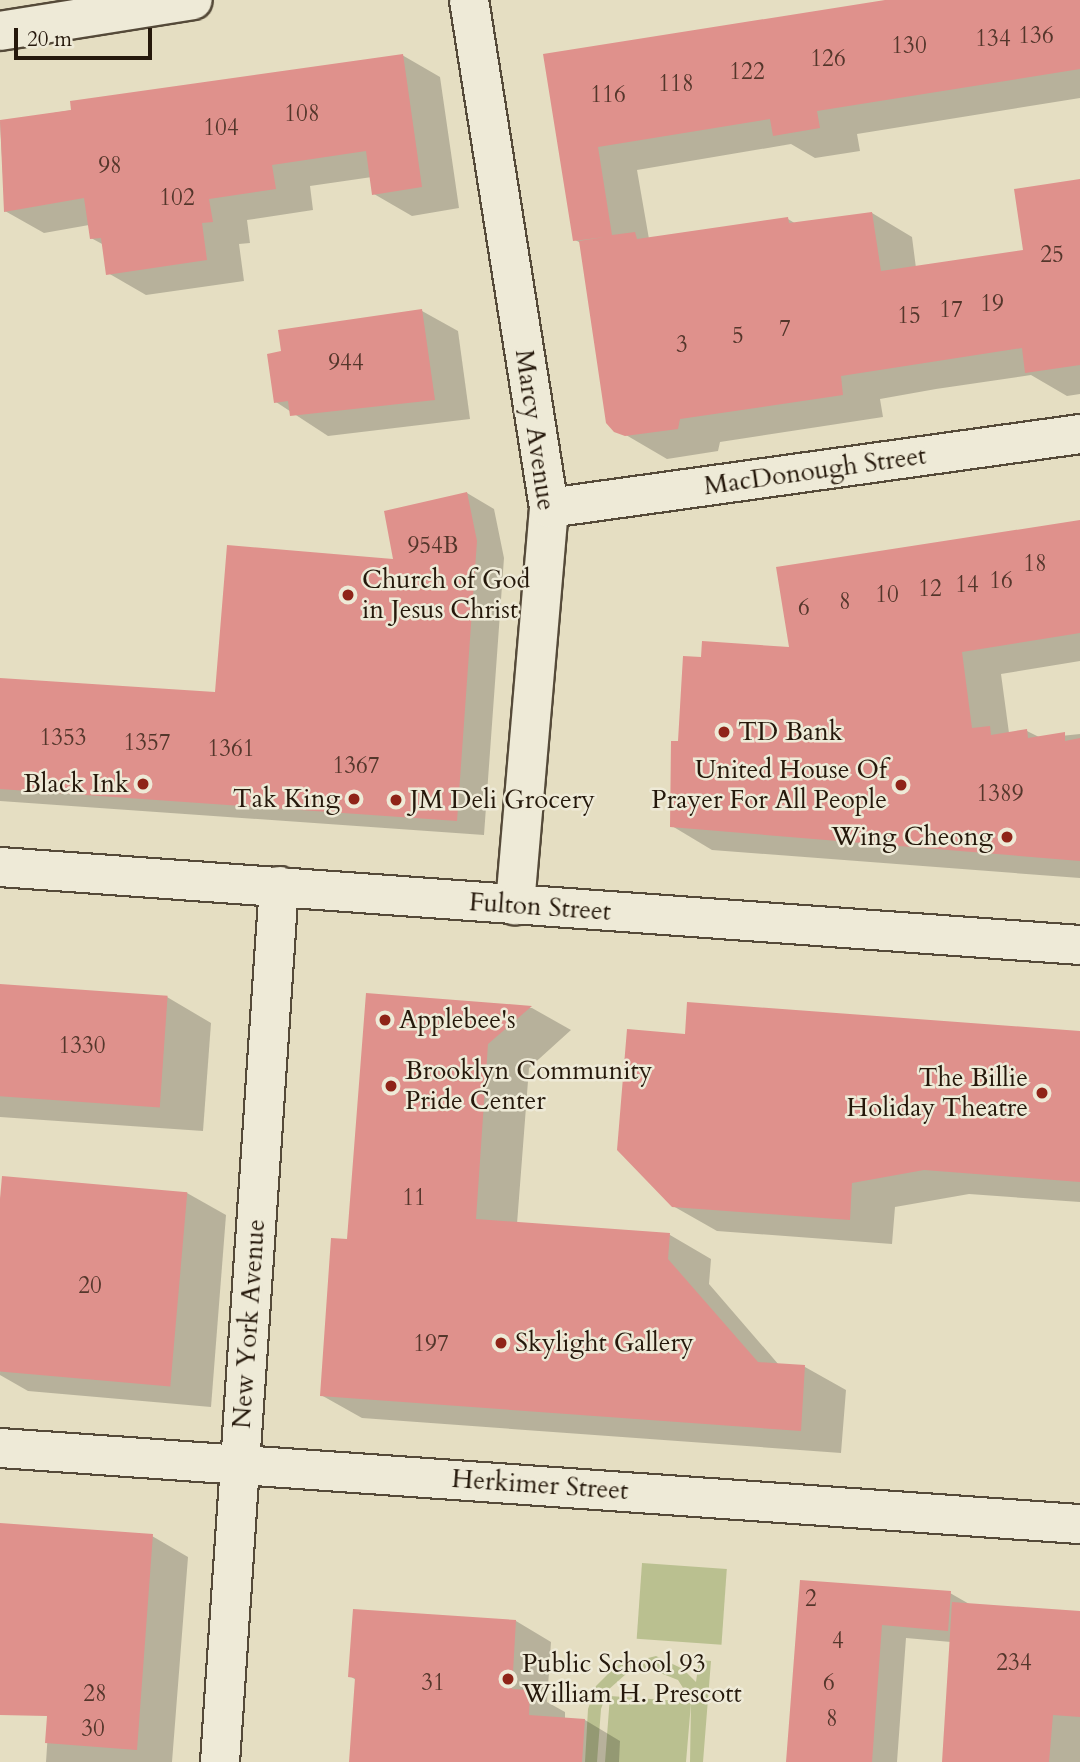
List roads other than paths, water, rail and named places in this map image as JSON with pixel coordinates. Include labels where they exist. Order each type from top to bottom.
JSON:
[{"type":"street","points":[[0,31],[193,0]]},
{"type":"street","name":"Marcy Avenue","points":[[468,0],[549,508],[515,906]]},
{"type":"street","name":"MacDonough Street","points":[[549,508],[1080,434]]},
{"type":"street","name":"Fulton Street","points":[[0,867],[1080,945]]},
{"type":"street","name":"New York Avenue","points":[[220,1762],[279,887]]},
{"type":"street","name":"Herkimer Street","points":[[0,1448],[1080,1524]]},
{"type":"place","name":"Church of God in Jesus Christ","points":[[348,595]]},
{"type":"place","name":"TD Bank","points":[[724,732]]},
{"type":"place","name":"Black Ink","points":[[143,784]]},
{"type":"place","name":"United House Of Prayer For All People","points":[[901,785]]},
{"type":"place","name":"Tak King","points":[[354,799]]},
{"type":"place","name":"JM Deli Grocery","points":[[396,800]]},
{"type":"place","name":"Wing Cheong","points":[[1007,837]]},
{"type":"place","name":"Applebee's","points":[[385,1020]]},
{"type":"place","name":"Brooklyn Community Pride Center","points":[[391,1086]]},
{"type":"place","name":"The Billie Holiday Theatre","points":[[1042,1093]]},
{"type":"place","name":"Skylight Gallery","points":[[501,1343]]},
{"type":"place","name":"Public School 93 William H. Prescott","points":[[508,1679]]}]
